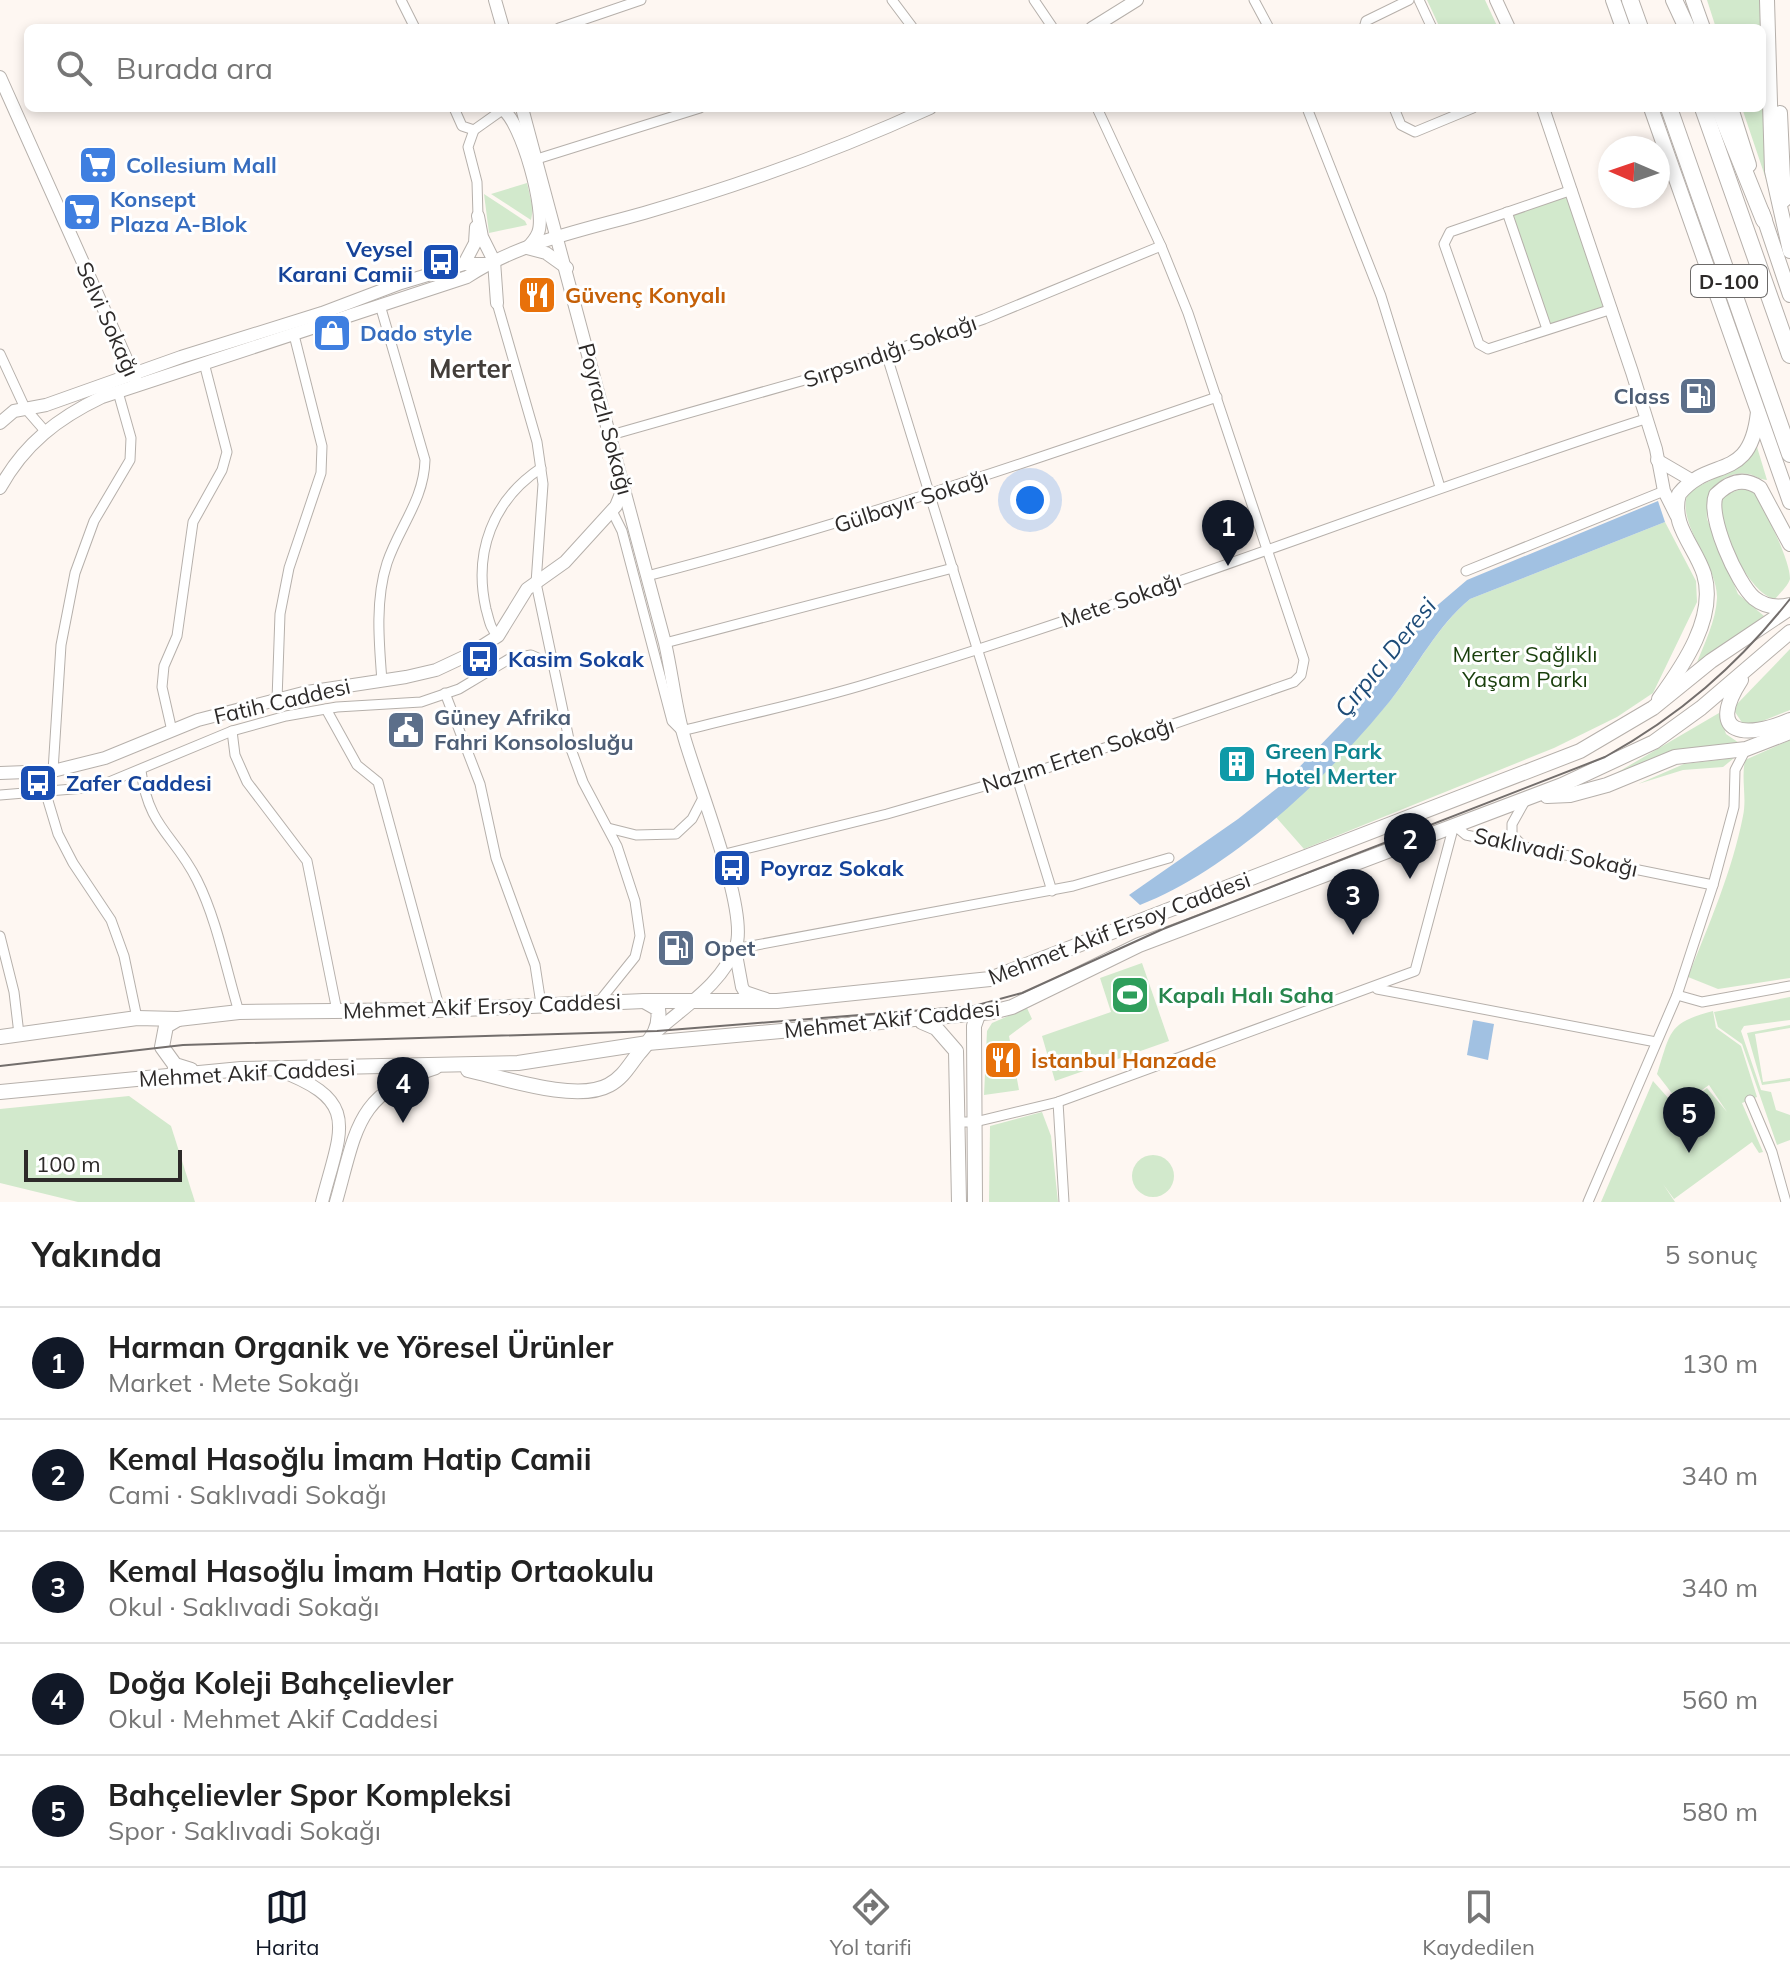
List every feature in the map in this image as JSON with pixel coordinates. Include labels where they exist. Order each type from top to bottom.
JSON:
[{"type":"highway","points":[[1630,0],[1639,24]]},
{"type":"highway","points":[[1667,0],[1676,24]]},
{"type":"highway","points":[[1674,0],[1685,24]]},
{"type":"highway","name":"D-100","points":[[1670,112],[1790,454]]},
{"type":"highway","name":"D-100","points":[[1704,112],[1790,355]]},
{"type":"highway","points":[[1721,112],[1764,220]]},
{"type":"main road","points":[[495,0],[502,24]]},
{"type":"main road","points":[[1098,24],[1137,0]]},
{"type":"main road","points":[[1496,0],[1507,24]]},
{"type":"main road","points":[[1613,0],[1622,24]]},
{"type":"main road","points":[[1693,0],[1702,24]]},
{"type":"main road","points":[[1767,0],[1772,171],[1790,251]]},
{"type":"main road","points":[[1776,0],[1783,197],[1790,224]]},
{"type":"main road","name":"Selvi Sokağı","points":[[0,77],[135,379]]},
{"type":"main road","points":[[507,112],[516,122],[540,207],[538,234],[527,248]]},
{"type":"main road","name":"Poyrazlı Sokağı","points":[[523,112],[559,236],[665,643],[682,731],[705,795],[735,908],[738,979],[745,992],[777,1001]]},
{"type":"main road","points":[[0,488],[11,467],[66,414],[118,392],[135,379],[204,363],[467,277],[490,263],[559,236],[781,169],[920,112]]},
{"type":"main road","points":[[1544,112],[1612,309],[1664,491],[1704,573],[1707,602],[1682,663],[1653,708]]},
{"type":"main road","points":[[1652,112],[1790,502]]},
{"type":"main road","points":[[1732,112],[1790,295]]},
{"type":"main road","points":[[464,264],[475,243],[478,216]]},
{"type":"main road","points":[[478,216],[497,303]]},
{"type":"main road","points":[[527,248],[546,253],[567,268]]},
{"type":"main road","points":[[0,423],[19,410],[135,379],[464,264],[490,263]]},
{"type":"main road","points":[[1676,515],[1679,494],[1693,481],[1743,456],[1751,444],[1758,407]]},
{"type":"main road","points":[[1758,407],[1763,445],[1790,544]]},
{"type":"main road","points":[[1657,460],[1693,481]]},
{"type":"main road","points":[[1790,544],[1760,488],[1743,481],[1733,482],[1716,495],[1713,512],[1717,526],[1743,583],[1762,604],[1790,606]]},
{"type":"main road","name":"Fatih Caddesi","points":[[0,773],[53,771],[105,758],[198,720],[277,700],[436,670],[498,636],[527,589],[565,562],[612,511],[624,486]]},
{"type":"main road","points":[[612,511],[625,512],[633,520]]},
{"type":"main road","name":"Mehmet Akif Ersoy Caddesi","points":[[0,1037],[137,1018],[178,1019],[239,1012],[440,1010],[644,1001],[777,1001],[990,979],[1580,751],[1653,708],[1722,653],[1790,606]]},
{"type":"main road","name":"Mehmet Akif Caddesi","points":[[1,1093],[196,1072],[518,1063],[653,1037],[978,1015],[1012,1007],[1095,964],[1153,940],[1606,767],[1654,742],[1701,708],[1790,632]]},
{"type":"main road","points":[[1749,666],[1727,705],[1727,720],[1743,733],[1790,720]]},
{"type":"main road","points":[[1533,797],[1570,795],[1607,785],[1675,757],[1746,749],[1790,732]]},
{"type":"main road","points":[[336,1202],[358,1125],[367,1107],[389,1087],[444,1065],[560,1090],[591,1091],[619,1079],[653,1037],[695,1001],[735,949]]},
{"type":"main road","points":[[644,1001],[658,1009],[653,1037]]},
{"type":"main road","points":[[975,1202],[974,1026],[978,1015]]},
{"type":"main road","points":[[178,1019],[166,1026],[162,1047],[175,1065],[196,1072]]},
{"type":"main road","points":[[918,1020],[936,1028],[956,1051],[959,1202]]},
{"type":"main road","points":[[272,1068],[308,1081],[335,1102],[340,1118],[322,1202]]},
{"type":"street","points":[[401,0],[413,24]]},
{"type":"street","points":[[571,24],[641,0]]},
{"type":"street","points":[[892,0],[910,24]]},
{"type":"street","points":[[1034,0],[1050,24]]},
{"type":"street","points":[[1254,0],[1267,24]]},
{"type":"street","points":[[1365,24],[1409,0]]},
{"type":"street","points":[[1419,0],[1430,24]]},
{"type":"street","points":[[456,112],[462,126],[474,130]]},
{"type":"street","points":[[478,216],[477,182],[468,147],[474,130],[500,112]]},
{"type":"street","points":[[537,159],[687,112]]},
{"type":"street","name":"Nazım Erten Sokağı","points":[[721,855],[887,814],[1017,777],[1294,682],[1301,675],[1304,660],[1217,397],[1161,246],[1099,112]]},
{"type":"street","points":[[1309,112],[1381,296],[1440,487]]},
{"type":"street","points":[[1396,112],[1401,125],[1415,132],[1461,112]]},
{"type":"street","points":[[1572,190],[1450,232],[1444,244],[1479,344],[1488,349],[1612,309]]},
{"type":"street","points":[[1507,212],[1547,329]]},
{"type":"street","name":"Sırpsındığı Sokağı","points":[[611,435],[812,378],[886,353],[984,319],[1161,246]]},
{"type":"street","points":[[497,303],[526,399],[541,468],[536,583],[571,749],[583,782],[608,828],[635,901],[640,936],[635,957],[598,1003]]},
{"type":"street","points":[[380,305],[425,460],[425,481],[387,562],[382,586],[379,648],[382,681]]},
{"type":"street","points":[[277,700],[280,614],[286,583],[299,533],[321,473],[322,446],[294,335]]},
{"type":"street","points":[[886,353],[1052,891]]},
{"type":"street","points":[[0,354],[19,410],[45,431]]},
{"type":"street","points":[[172,731],[162,687],[164,666],[177,636],[193,522],[222,470],[227,452],[204,363]]},
{"type":"street","points":[[53,771],[61,645],[75,573],[94,521],[130,460],[131,438],[118,392]]},
{"type":"street","name":"Gülbayır Sokağı","points":[[647,576],[776,543],[931,496],[1217,397]]},
{"type":"street","points":[[0,412],[19,410]]},
{"type":"street","name":"Mete Sokağı","points":[[682,731],[867,684],[978,649],[1440,487],[1645,419]]},
{"type":"street","points":[[498,636],[491,629],[482,591],[485,544],[516,485],[541,468]]},
{"type":"street","points":[[1466,571],[1664,491]]},
{"type":"street","name":"Poyrazlı Sokağı","points":[[612,511],[621,526],[672,721],[682,731]]},
{"type":"street","points":[[665,643],[953,568]]},
{"type":"street","points":[[0,795],[46,794],[97,787],[232,731],[326,709],[421,702],[445,693],[509,659],[531,655],[554,665]]},
{"type":"street","points":[[445,693],[480,784],[496,858],[535,965],[541,1004]]},
{"type":"street","points":[[326,709],[357,765],[378,782],[440,1010]]},
{"type":"street","points":[[232,731],[235,755],[247,782],[307,861],[337,1011]]},
{"type":"street","points":[[1588,1202],[1677,995],[1713,885],[1734,807],[1735,770],[1746,749]]},
{"type":"street","points":[[141,771],[153,819],[186,861],[204,894],[239,1012]]},
{"type":"street","points":[[46,794],[58,834],[73,863],[111,920],[124,956],[137,1018]]},
{"type":"street","points":[[608,828],[636,835],[676,834],[692,819],[705,795]]},
{"type":"street","points":[[1523,846],[1512,835],[1512,824],[1533,797]]},
{"type":"street","name":"Saklıvadi Sokağı","points":[[957,1122],[975,1122],[1058,1102],[1415,971],[1454,825],[1466,835],[1713,885]]},
{"type":"street","points":[[735,949],[1052,891],[1169,858]]},
{"type":"street","points":[[0,936],[14,992],[19,1034]]},
{"type":"street","points":[[1677,995],[1702,1002],[1790,986]]},
{"type":"street","points":[[1375,988],[1656,1042]]},
{"type":"street","points":[[1750,1100],[1772,1152],[1786,1202]]},
{"type":"street","points":[[1058,1102],[1064,1202]]},
{"type":"green space","points":[[1427,0],[1485,0],[1496,24],[1438,24]]},
{"type":"green space","points":[[1707,0],[1760,0],[1761,24],[1715,24]]},
{"type":"green space","points":[[1743,112],[1765,112],[1769,188]]},
{"type":"green space","points":[[527,183],[533,209],[531,220],[491,194]]},
{"type":"green space","points":[[484,194],[525,221],[527,225],[489,233]]},
{"type":"green space","points":[[1568,196],[1605,306],[1550,324],[1513,215]]},
{"type":"green space","points":[[1757,447],[1767,480],[1739,474],[1722,480],[1712,493],[1707,519],[1738,594],[1764,616],[1696,665],[1712,624],[1717,598],[1711,571],[1687,516],[1689,491],[1740,466]]},
{"type":"green space","points":[[1745,488],[1754,491],[1776,534],[1789,570],[1789,582],[1775,599],[1757,588],[1749,577],[1727,539],[1720,518],[1720,505],[1726,494]]},
{"type":"green space","name":"Merter Sağlıklı Yaşam Parkı","points":[[1665,522],[1696,581],[1697,602],[1653,693],[1617,717],[1554,748],[1304,849],[1275,816],[1376,717],[1447,622],[1470,599]]},
{"type":"green space","points":[[1790,649],[1790,710],[1760,722],[1743,724],[1735,712],[1737,704]]},
{"type":"green space","points":[[1719,713],[1726,734],[1742,745],[1613,775]]},
{"type":"green space","points":[[1790,740],[1790,978],[1718,989],[1688,977],[1733,857],[1744,809],[1745,760]]},
{"type":"green space","points":[[1734,758],[1723,767],[1683,770],[1638,784],[1684,764]]},
{"type":"green space","points":[[1142,963],[1169,1041],[1055,1081],[1042,1036],[1111,1012],[1100,978]]},
{"type":"green space","points":[[1790,997],[1790,1020],[1744,1026],[1741,1031],[1761,1090],[1771,1092],[1776,1110],[1790,1115],[1790,1140],[1777,1145],[1742,1044],[1718,1027],[1714,1012]]},
{"type":"green space","points":[[1027,1008],[1032,1019],[1009,1036],[1019,1090],[984,1095],[987,1031],[992,1023]]},
{"type":"green space","points":[[1713,1011],[1716,1028],[1741,1046],[1757,1097],[1742,1103],[1763,1152],[1759,1153],[1752,1142],[1674,1199],[1663,1184],[1675,1202],[1601,1202],[1653,1081],[1677,1108],[1671,1114],[1707,1088],[1727,1112],[1709,1085],[1681,1105],[1657,1074],[1673,1031],[1687,1020]]},
{"type":"green space","points":[[1790,1025],[1790,1028],[1755,1034],[1763,1082],[1790,1078],[1790,1081],[1762,1085],[1747,1033]]},
{"type":"green space","points":[[129,1096],[171,1126],[195,1202],[78,1202],[0,1183],[0,1109]]},
{"type":"green space","points":[[1042,1112],[1051,1136],[1058,1202],[989,1202],[990,1126]]},
{"type":"green space","points":[[1153,1155],[1168,1161],[1174,1176],[1168,1191],[1153,1197],[1138,1191],[1132,1176],[1138,1161]]},
{"type":"water","points":[[1658,501],[1665,522],[1470,599],[1447,622],[1365,730],[1276,818],[1209,869],[1174,889],[1140,905],[1129,895],[1285,782],[1358,706],[1433,609],[1467,580]]},
{"type":"water","points":[[1473,1020],[1494,1024],[1488,1060],[1467,1055]]},
{"type":"tram line","points":[[0,1066],[183,1045],[657,1031],[974,1006],[1022,993],[1163,929],[1605,757],[1658,724],[1705,688],[1728,668],[1790,599]]},
{"type":"place","name":"Collesium Mall","points":[[98,165]]},
{"type":"place","name":"Konsept Plaza A-Blok","points":[[82,212]]},
{"type":"place","name":"Veysel Karani Camii","points":[[441,262]]},
{"type":"place","name":"Güvenç Konyalı","points":[[537,295]]},
{"type":"place","name":"Dado style","points":[[332,333]]},
{"type":"place","name":"Class","points":[[1698,396]]},
{"type":"place","name":"Harman Organik ve Yöresel Ürünler","points":[[1228,566]]},
{"type":"place","name":"Kasim Sokak","points":[[480,659]]},
{"type":"place","name":"Güney Afrika Fahri Konsolosluğu","points":[[406,730]]},
{"type":"place","name":"Green Park Hotel Merter","points":[[1237,764]]},
{"type":"place","name":"Zafer Caddesi","points":[[38,783]]},
{"type":"place","name":"Poyraz Sokak","points":[[732,868]]},
{"type":"place","name":"Kemal Hasoğlu İmam Hatip Camii","points":[[1410,879]]},
{"type":"place","name":"Kemal Hasoğlu İmam Hatip Ortaokulu","points":[[1353,935]]},
{"type":"place","name":"Opet","points":[[676,948]]},
{"type":"place","name":"Kapalı Halı Saha","points":[[1130,995]]},
{"type":"place","name":"İstanbul Hanzade","points":[[1003,1060]]},
{"type":"place","name":"Doğa Koleji Bahçelievler","points":[[403,1123]]},
{"type":"place","name":"Bahçelievler Spor Kompleksi","points":[[1689,1153]]},
{"type":"district","name":"Merter","points":[[470,368]]},
{"type":"water label","name":"Çırpıcı Deresi","points":[[1385,657]]}]
